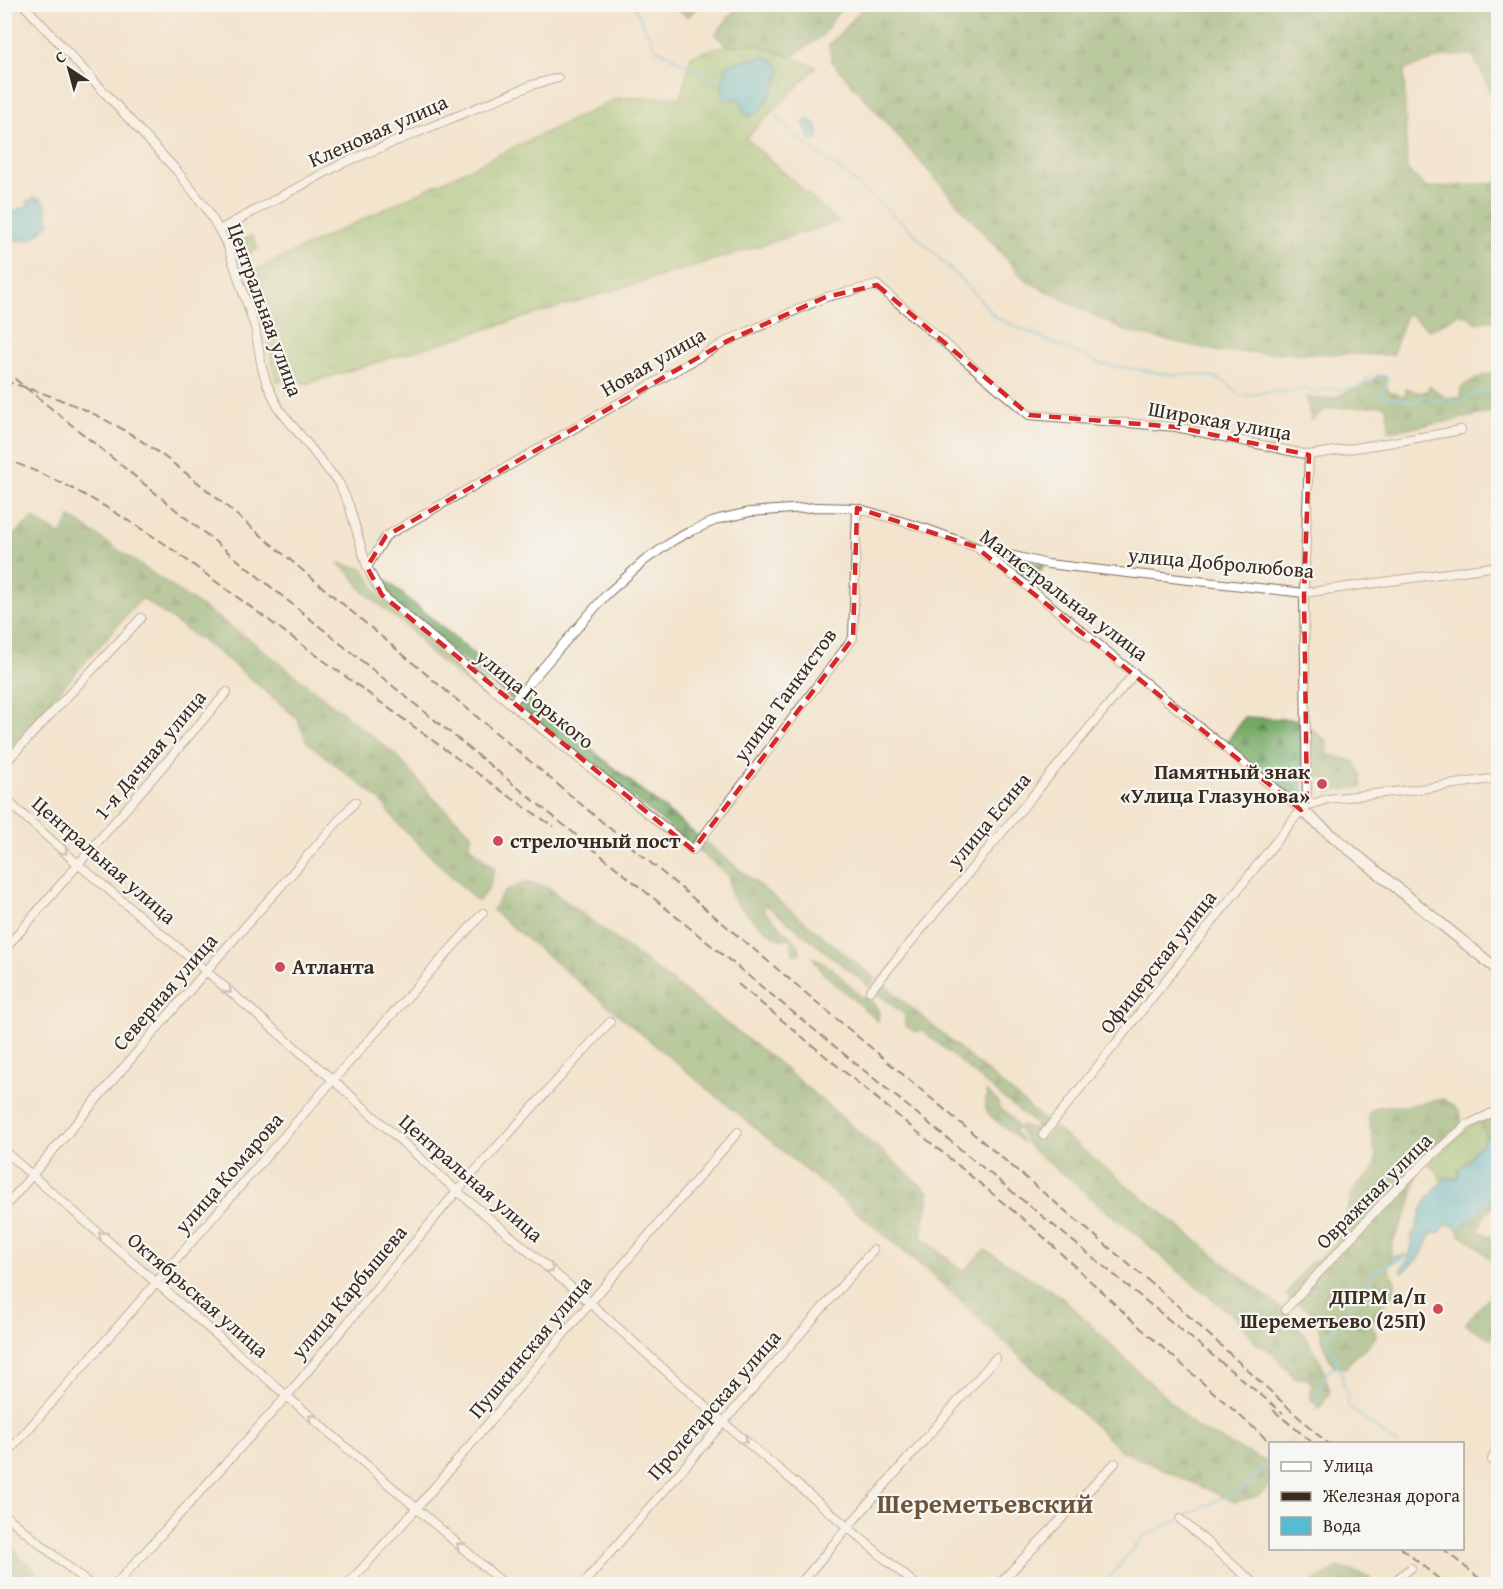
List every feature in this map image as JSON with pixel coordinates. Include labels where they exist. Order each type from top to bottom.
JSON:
[{"type":"street","name":"Центральная улица","points":[[23,4],[177,171],[206,208],[228,247],[255,328],[267,384],[279,409],[339,483],[349,505],[367,567]]},
{"type":"street","name":"Кленовая улица","points":[[219,230],[341,164],[521,90],[558,78]]},
{"type":"street","name":"Новая улица","points":[[367,567],[386,536],[729,340],[826,297],[877,285],[967,362]]},
{"type":"street","name":"Широкая улица","points":[[967,362],[1029,415],[1176,427],[1309,455],[1304,593],[1304,808]]},
{"type":"street","points":[[1309,455],[1461,430]]},
{"type":"street","name":"Магистральная улица","points":[[512,704],[606,595],[644,561],[674,540],[719,519],[750,512],[818,507],[857,508],[924,528],[976,548],[1032,590],[1304,808],[1498,970]]},
{"type":"street","name":"улица Танкистов","points":[[693,850],[853,638],[857,508]]},
{"type":"street","name":"улица Добролюбова","points":[[976,548],[1048,564],[1304,593],[1498,566]]},
{"type":"street","name":"улица Горького","points":[[367,567],[382,595],[512,704],[693,850]]},
{"type":"street","points":[[4,764],[141,618]]},
{"type":"street","name":"улица Есина","points":[[870,991],[1135,673]]},
{"type":"street","name":"1-я Дачная улица","points":[[4,950],[227,692]]},
{"type":"street","points":[[1304,808],[1327,800],[1498,778]]},
{"type":"street","name":"Центральная улица","points":[[4,798],[79,865],[333,1080],[457,1191],[590,1303],[723,1422],[915,1584]]},
{"type":"street","name":"Северная улица","points":[[4,1208],[355,802]]},
{"type":"street","name":"Офицерская улица","points":[[1043,1136],[1304,808]]},
{"type":"street","name":"улица Комарова","points":[[4,1457],[333,1080],[483,913]]},
{"type":"street","name":"улица Карбышева","points":[[116,1584],[286,1396],[457,1191],[610,1022]]},
{"type":"street","name":"Овражная улица","points":[[1285,1310],[1389,1196],[1430,1157],[1467,1125],[1498,1110]]},
{"type":"street","name":"Пушкинская улица","points":[[348,1584],[417,1508],[738,1132]]},
{"type":"street","name":"Октябрьская улица","points":[[4,1151],[504,1584]]},
{"type":"street","name":"Пролетарская улица","points":[[583,1584],[873,1250]]},
{"type":"street","points":[[800,1584],[996,1358]]},
{"type":"street","points":[[1492,1460],[1498,1444]]},
{"type":"street","points":[[999,1584],[1115,1462]]},
{"type":"street","points":[[4,1514],[89,1584]]},
{"type":"street","points":[[1180,1520],[1255,1584]]},
{"type":"street","points":[[1391,1584],[1412,1568]]},
{"type":"highlighted area","points":[[877,285],[1029,415],[1176,427],[1309,455],[1304,593],[1307,806],[1301,810],[976,547],[857,508],[853,638],[693,850],[382,595],[367,567],[386,536],[729,340],[826,297]]},
{"type":"green space","points":[[867,4],[1498,5],[1498,101],[1495,102],[1472,55],[1445,56],[1404,70],[1407,169],[1426,188],[1498,183],[1498,322],[1492,320],[1477,323],[1459,313],[1430,330],[1406,313],[1393,355],[1221,352],[1125,331],[1026,281],[832,62],[829,45]]},
{"type":"green space","points":[[671,5],[699,5],[688,17]]},
{"type":"green space","points":[[739,5],[843,5],[821,37],[791,57],[757,44],[727,46],[715,35]]},
{"type":"green space","points":[[757,44],[816,67],[746,138],[838,222],[309,383],[276,381],[254,271],[618,98],[681,97],[691,56],[718,47]]},
{"type":"green space","points":[[252,236],[258,249],[243,256],[236,243]]},
{"type":"green space","points":[[1498,372],[1498,411],[1389,431],[1387,409],[1384,405],[1326,409],[1311,421],[1306,397],[1334,398],[1373,381],[1377,376],[1382,376],[1387,379],[1387,390],[1405,397],[1406,388],[1420,393],[1427,391],[1430,386],[1445,397],[1461,398],[1461,388],[1478,377]]},
{"type":"green space","points":[[70,517],[252,641],[397,756],[432,797],[472,834],[469,846],[495,869],[489,888],[478,902],[399,825],[380,800],[307,742],[297,718],[228,660],[142,598],[5,753],[5,542],[33,518],[61,536]]},
{"type":"green space","points":[[989,554],[1044,565],[1031,585]]},
{"type":"green space","points":[[337,563],[364,569],[379,596],[484,683],[480,688],[471,687],[428,651],[422,642],[364,592],[350,573]]},
{"type":"green space","points":[[372,571],[518,691],[512,700],[384,594]]},
{"type":"green space","points":[[524,695],[699,837],[692,845],[516,704]]},
{"type":"green space","points":[[1244,717],[1303,720],[1303,798],[1300,804],[1226,744]]},
{"type":"green space","points":[[1307,725],[1327,741],[1328,755],[1355,762],[1361,776],[1362,787],[1328,792],[1325,777],[1316,779],[1318,796],[1309,799]]},
{"type":"green space","points":[[704,841],[876,979],[869,986],[765,904],[764,911],[799,945],[800,953],[793,954],[791,938],[781,939],[770,933],[736,903],[731,893],[728,875],[697,850]]},
{"type":"green space","points":[[525,882],[547,887],[776,1061],[930,1193],[921,1236],[963,1271],[985,1250],[1062,1297],[1197,1428],[1265,1461],[1269,1474],[1269,1487],[1258,1496],[1235,1502],[1122,1451],[930,1273],[492,910],[504,892]]},
{"type":"green space","points":[[813,957],[834,970],[860,996],[872,1000],[879,1012],[878,1021],[822,972]]},
{"type":"green space","points":[[881,982],[1049,1124],[1040,1136],[1044,1140],[1054,1127],[1287,1313],[1303,1332],[1322,1365],[1330,1392],[1320,1408],[1312,1400],[1312,1384],[1306,1378],[1296,1379],[1268,1349],[1257,1344],[1236,1318],[1034,1151],[1018,1128],[1021,1125],[1030,1128],[1038,1127],[922,1030],[915,1032],[905,1025],[905,1015],[874,991]]},
{"type":"green space","points":[[986,1091],[997,1101],[1000,1109],[1011,1117],[1017,1126],[1015,1132],[1024,1143],[990,1116],[986,1109],[985,1098],[988,1096]]},
{"type":"green space","points":[[1442,1099],[1460,1113],[1460,1127],[1443,1138],[1433,1155],[1423,1154],[1409,1208],[1392,1244],[1389,1268],[1395,1282],[1395,1294],[1382,1306],[1370,1324],[1376,1337],[1356,1355],[1346,1368],[1334,1366],[1326,1351],[1315,1318],[1306,1308],[1286,1295],[1308,1264],[1324,1256],[1336,1243],[1337,1234],[1357,1184],[1371,1174],[1375,1166],[1376,1158],[1368,1115],[1374,1108],[1383,1106],[1407,1106]]},
{"type":"green space","points":[[1498,1113],[1498,1131],[1496,1130],[1491,1137],[1485,1138],[1486,1133],[1479,1122]]},
{"type":"green space","points":[[1479,1122],[1486,1133],[1482,1144],[1474,1150],[1469,1160],[1458,1171],[1460,1174],[1458,1178],[1446,1178],[1442,1181],[1437,1171],[1428,1164],[1469,1127]]},
{"type":"green space","points":[[1498,1189],[1498,1202],[1483,1219],[1479,1231],[1498,1243],[1498,1265],[1471,1241],[1460,1235],[1458,1230],[1494,1199]]},
{"type":"green space","points":[[1498,1286],[1498,1325],[1491,1339],[1465,1324]]},
{"type":"green space","points":[[5,1541],[48,1584],[5,1584]]},
{"type":"green space","points":[[1339,1567],[1370,1577],[1369,1584],[1311,1584]]},
{"type":"water","points":[[764,56],[772,59],[781,71],[773,91],[761,109],[749,117],[738,99],[723,100],[724,91],[721,84],[725,77],[726,67],[730,64]]},
{"type":"water","points":[[808,120],[813,122],[817,128],[819,135],[816,140],[811,140],[803,123]]},
{"type":"water","points":[[34,197],[38,201],[40,198],[46,204],[50,221],[32,238],[5,241],[5,214],[11,209],[16,211],[25,208],[28,205],[27,201]]},
{"type":"water","points":[[1496,1130],[1498,1131],[1498,1189],[1494,1199],[1458,1230],[1447,1224],[1440,1232],[1431,1234],[1421,1255],[1403,1273],[1400,1270],[1409,1258],[1406,1256],[1389,1264],[1390,1259],[1395,1255],[1397,1257],[1410,1255],[1411,1236],[1428,1198],[1446,1178],[1458,1178],[1460,1174],[1458,1171],[1469,1160],[1474,1150],[1482,1144],[1485,1138],[1491,1137]]},
{"type":"waterway","points":[[633,4],[655,48],[723,84]]},
{"type":"waterway","points":[[776,114],[790,132],[850,178],[910,229],[995,317],[1101,364],[1174,375],[1214,377],[1226,383],[1239,395],[1246,396],[1269,391],[1289,392],[1305,389],[1312,393],[1327,389],[1345,390],[1362,387],[1367,378],[1371,383],[1372,379],[1378,375],[1386,376],[1387,379],[1381,395],[1415,403],[1420,397],[1428,397],[1435,402],[1447,397],[1460,401],[1479,392],[1498,387]]},
{"type":"waterway","points":[[1315,1411],[1325,1375],[1337,1365],[1338,1360],[1330,1349],[1328,1338],[1331,1331],[1357,1299],[1374,1271],[1406,1256],[1410,1258]]},
{"type":"waterway","points":[[1338,1365],[1349,1397],[1347,1403],[1349,1407],[1393,1442]]},
{"type":"waterway","points":[[1290,1442],[1293,1439]]},
{"type":"waterway","points":[[1183,1517],[1247,1486],[1269,1461]]},
{"type":"waterway","points":[[1107,1584],[1111,1575],[1142,1538],[1178,1520]]},
{"type":"railway","points":[[4,370],[1283,1413]]},
{"type":"railway","points":[[4,381],[60,400],[100,417],[148,445],[201,485],[1169,1298],[1326,1442]]},
{"type":"railway","points":[[4,459],[47,476],[86,496],[162,542],[554,827]]},
{"type":"railway","points":[[738,984],[1034,1228],[1135,1323],[1270,1442]]},
{"type":"railway","points":[[1273,1410],[1312,1442]]},
{"type":"railway","points":[[1403,1550],[1445,1584]]},
{"type":"railway","points":[[1444,1550],[1486,1584]]},
{"type":"place","name":"Памятный знак «Улица Глазунова»","points":[[1322,784]]},
{"type":"place","name":"стрелочный пост","points":[[498,841]]},
{"type":"place","name":"Атланта","points":[[280,967]]},
{"type":"place","name":"ДПРМ а/п Шереметьево (25П)","points":[[1438,1309]]},
{"type":"district","name":"Шереметьевский","points":[[985,1504]]}]
